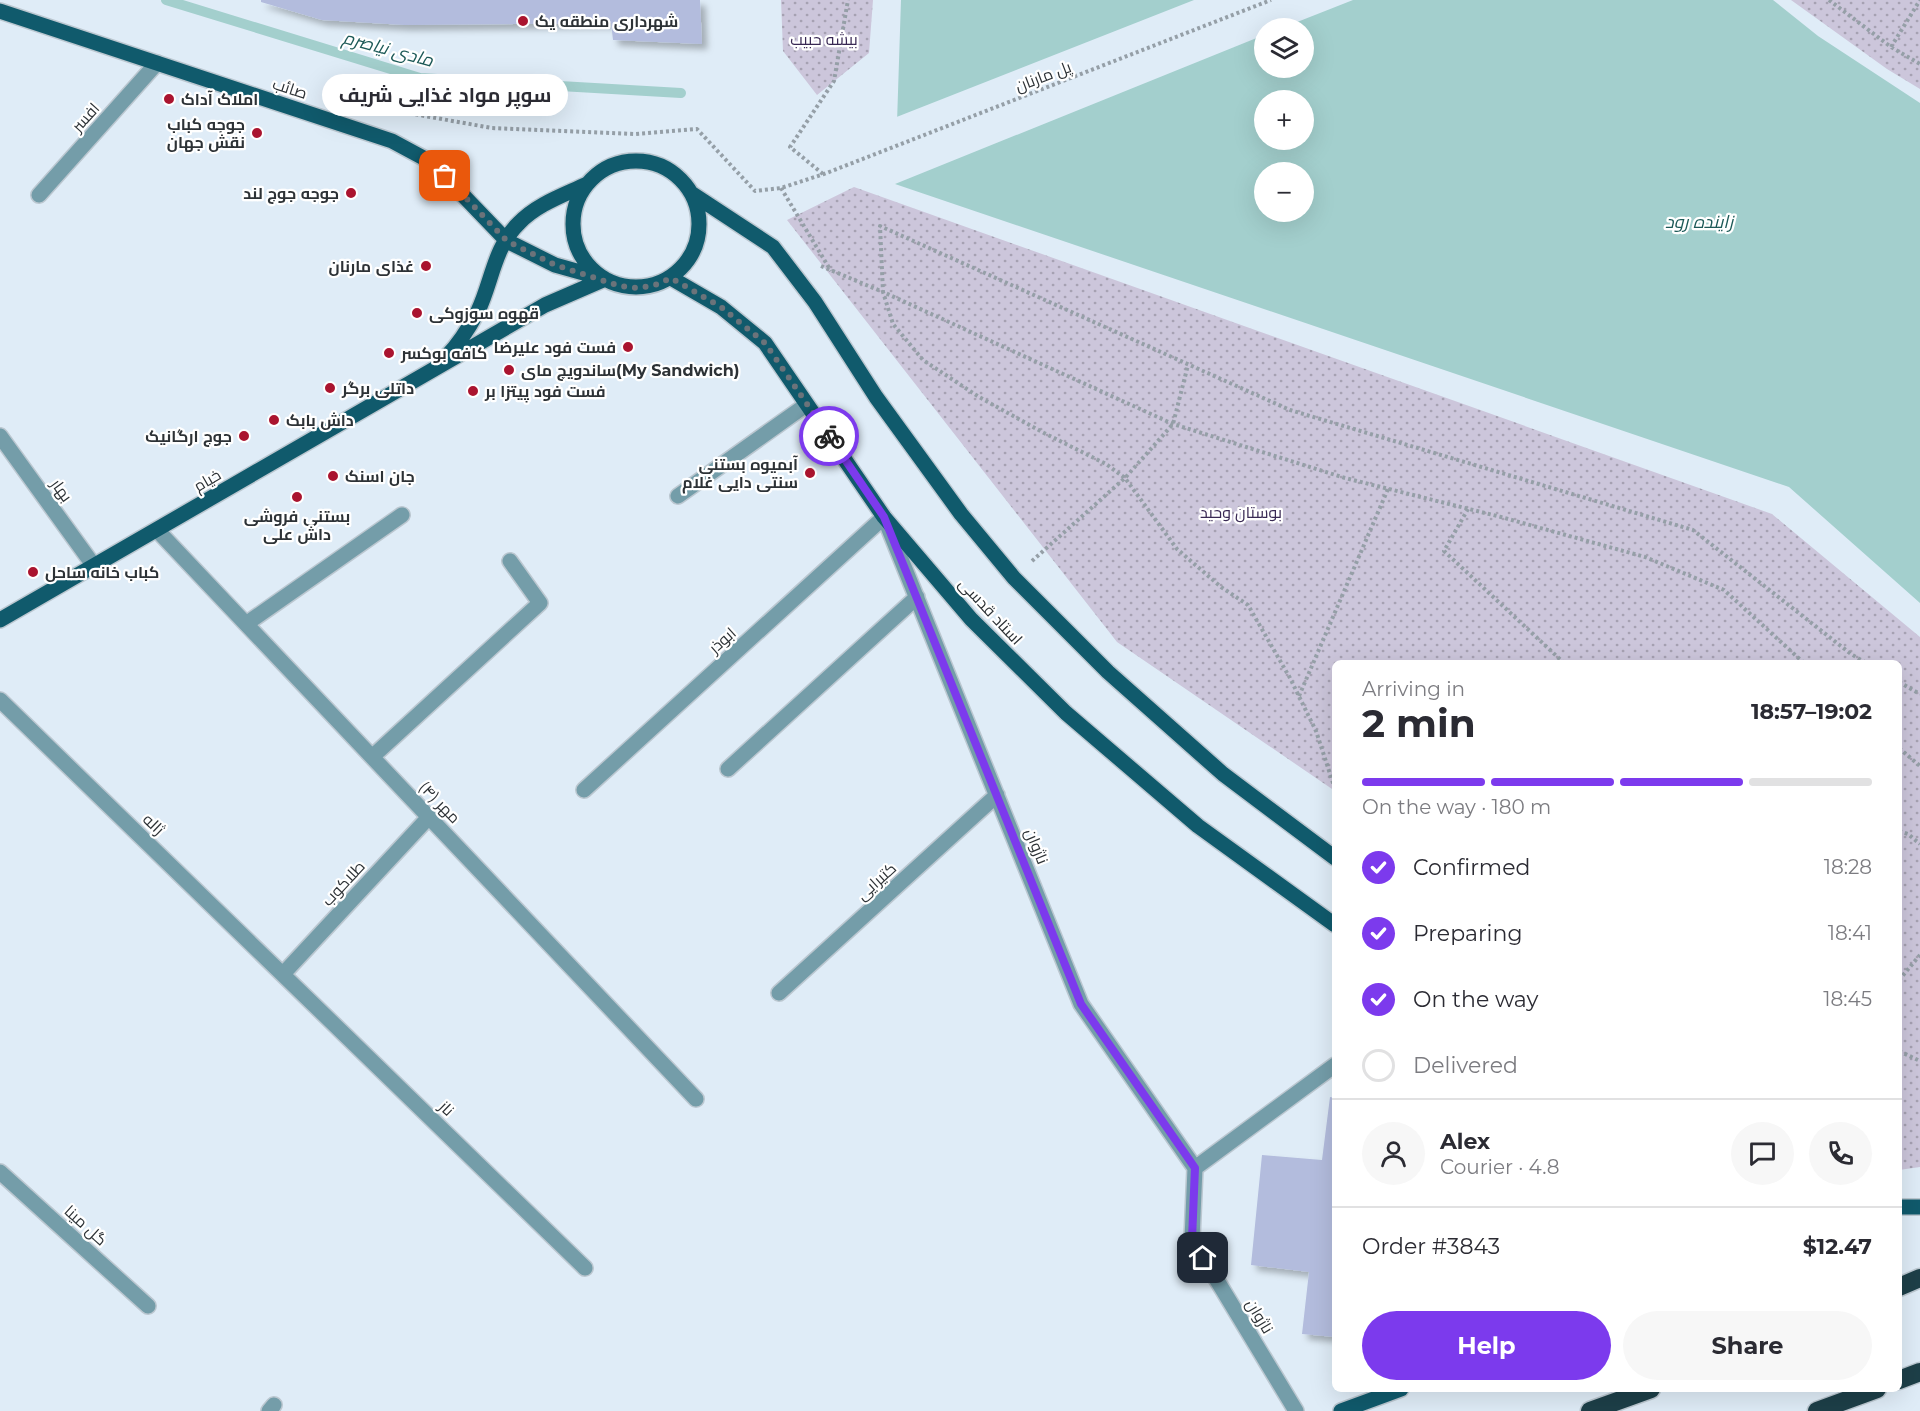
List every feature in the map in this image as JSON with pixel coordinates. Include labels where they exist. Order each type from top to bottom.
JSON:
[{"type":"highway","points":[[1902,1286],[1920,1278]]},
{"type":"highway","points":[[1902,1379],[1920,1372]]},
{"type":"highway","points":[[1590,1411],[1643,1392]]},
{"type":"highway","points":[[1817,1411],[1869,1392]]},
{"type":"main road","name":"صائب","points":[[0,10],[392,141],[431,162],[507,241],[555,265],[604,279]]},
{"type":"main road","points":[[432,372],[458,345],[478,310],[494,262],[517,224],[536,208],[587,183],[602,170],[621,163],[641,161],[662,166],[679,177],[691,193],[699,220],[695,249],[685,265],[671,278],[655,285],[638,288],[620,286],[604,279],[588,265],[577,246],[573,224],[576,203],[587,183]]},
{"type":"main road","points":[[691,193],[773,247],[815,302],[876,397],[960,514],[1014,578],[1108,672],[1214,766],[1332,856]]},
{"type":"main road","name":"استاد قدسی","points":[[671,278],[721,307],[765,343],[884,517],[971,619],[1066,714],[1198,826],[1332,923]]},
{"type":"main road","name":"خیام","points":[[0,620],[545,305],[604,279]]},
{"type":"main road","points":[[1902,1207],[1920,1207]]},
{"type":"main road","points":[[1341,1411],[1393,1392]]},
{"type":"street","name":"افسر","points":[[39,195],[157,63]]},
{"type":"street","points":[[678,496],[806,405]]},
{"type":"street","name":"بهار","points":[[0,436],[94,566]]},
{"type":"street","points":[[246,624],[402,515]]},
{"type":"street","name":"ناژوان","points":[[884,517],[1081,1004],[1195,1168],[1192,1239],[1296,1411]]},
{"type":"street","name":"ابوذر","points":[[584,790],[884,517]]},
{"type":"street","name":"مهر (۴)","points":[[157,530],[696,1099]]},
{"type":"street","points":[[372,757],[540,603],[510,561]]},
{"type":"street","points":[[728,769],[917,597]]},
{"type":"street","name":"ژاله","points":[[0,700],[284,974]]},
{"type":"street","name":"کتیرایی","points":[[779,993],[997,795]]},
{"type":"street","name":"طلاکوب","points":[[284,974],[429,817]]},
{"type":"street","name":"ناز","points":[[284,974],[585,1268]]},
{"type":"street","points":[[1195,1168],[1332,1067]]},
{"type":"street","name":"گل مینا","points":[[0,1172],[148,1306]]},
{"type":"path","points":[[824,174],[790,147],[834,81],[848,0]]},
{"type":"path","name":"پل مارنان","points":[[377,107],[492,128],[636,134],[698,129],[755,191],[781,188],[824,174],[1271,0]]},
{"type":"path","points":[[1829,0],[1891,47],[1920,64]]},
{"type":"path","points":[[1891,47],[1920,0]]},
{"type":"path","points":[[781,188],[831,271]]},
{"type":"path","points":[[1332,780],[1316,731],[1248,605],[1221,587],[1177,549],[1125,478],[1106,464],[979,397],[923,360],[893,324],[883,292],[880,226],[1290,410],[1693,530],[1861,660]]},
{"type":"path","points":[[773,247],[883,292],[1173,424],[1345,478],[1645,557],[1724,590],[1801,660]]},
{"type":"path","points":[[1014,578],[1125,478],[1173,424],[1188,364]]},
{"type":"path","points":[[1299,696],[1388,489]]},
{"type":"path","points":[[1468,509],[1444,551],[1561,660]]},
{"type":"path","points":[[1851,654],[1851,660]]},
{"type":"path","points":[[1902,684],[1920,694]]},
{"type":"path","points":[[1902,751],[1920,766]]},
{"type":"path","points":[[1902,832],[1920,844]]},
{"type":"path","points":[[1902,976],[1920,955]]},
{"type":"path","points":[[1902,1052],[1920,1061]]},
{"type":"green space","name":"بیشه حبیب","points":[[781,0],[873,0],[869,53],[817,95],[783,51]]},
{"type":"green space","points":[[1791,0],[1920,0],[1920,89],[1887,69]]},
{"type":"green space","name":"بوستان وحید","points":[[854,187],[1772,514],[1920,637],[1920,1167],[1902,1170],[1902,660],[1332,660],[1332,789],[1117,642],[787,220]]},
{"type":"water","name":"زاینده رود","points":[[901,0],[1773,0],[1818,36],[1920,103],[1920,603],[1789,487],[895,184]]},
{"type":"pier","points":[[1194,0],[1353,0],[1307,18],[1254,18],[1254,39],[895,184],[892,177],[894,118]]},
{"type":"building","name":"شهرداری منطقه یک","points":[[261,0],[700,0],[702,44],[613,40],[611,23],[405,25],[322,20],[261,2]]},
{"type":"building","points":[[1330,1097],[1332,1097],[1332,1337],[1302,1334],[1309,1272],[1251,1265],[1262,1155],[1322,1160]]},
{"type":"waterway","name":"مادی نیاصرم","points":[[166,0],[420,78],[681,93]]},
{"type":"way so far","points":[[445,176],[507,241],[555,265],[620,286],[638,288],[655,285],[671,278],[721,307],[765,343],[829,436]]},
{"type":"place","name":"شهرداری منطقه یک","points":[[523,21]]},
{"type":"place","name":"املاک آداک","points":[[169,99]]},
{"type":"place","name":"جوجه کباب نقش جهان","points":[[257,133]]},
{"type":"place","name":"سوپر مواد غذایی شریف","points":[[445,176]]},
{"type":"place","name":"جوجه جوج لند","points":[[351,193]]},
{"type":"place","name":"غذای مارنان","points":[[426,266]]},
{"type":"place","name":"قهوه سوزوکی","points":[[417,313]]},
{"type":"place","name":"فست فود علیرضا","points":[[628,347]]},
{"type":"place","name":"کافه بوکسر","points":[[389,353]]},
{"type":"place","name":"ساندویچ مای(My Sandwich)","points":[[509,370]]},
{"type":"place","name":"داتلی برگر","points":[[330,388]]},
{"type":"place","name":"فست فود پیتزا بر","points":[[473,391]]},
{"type":"place","name":"داش بابک","points":[[274,420]]},
{"type":"place","name":"جوج ارگانیک","points":[[244,436]]},
{"type":"place","name":"آبمیوه بستنی سنتی دایی غلام","points":[[810,473]]},
{"type":"place","name":"جان اسنک","points":[[333,476]]},
{"type":"place","name":"بستنی فروشی داش علی","points":[[297,497]]},
{"type":"place","name":"کباب خانه ساحل","points":[[33,572]]},
{"type":"route","points":[[829,436],[884,517],[1081,1004],[1195,1168],[1192,1239],[1203,1258]]}]
